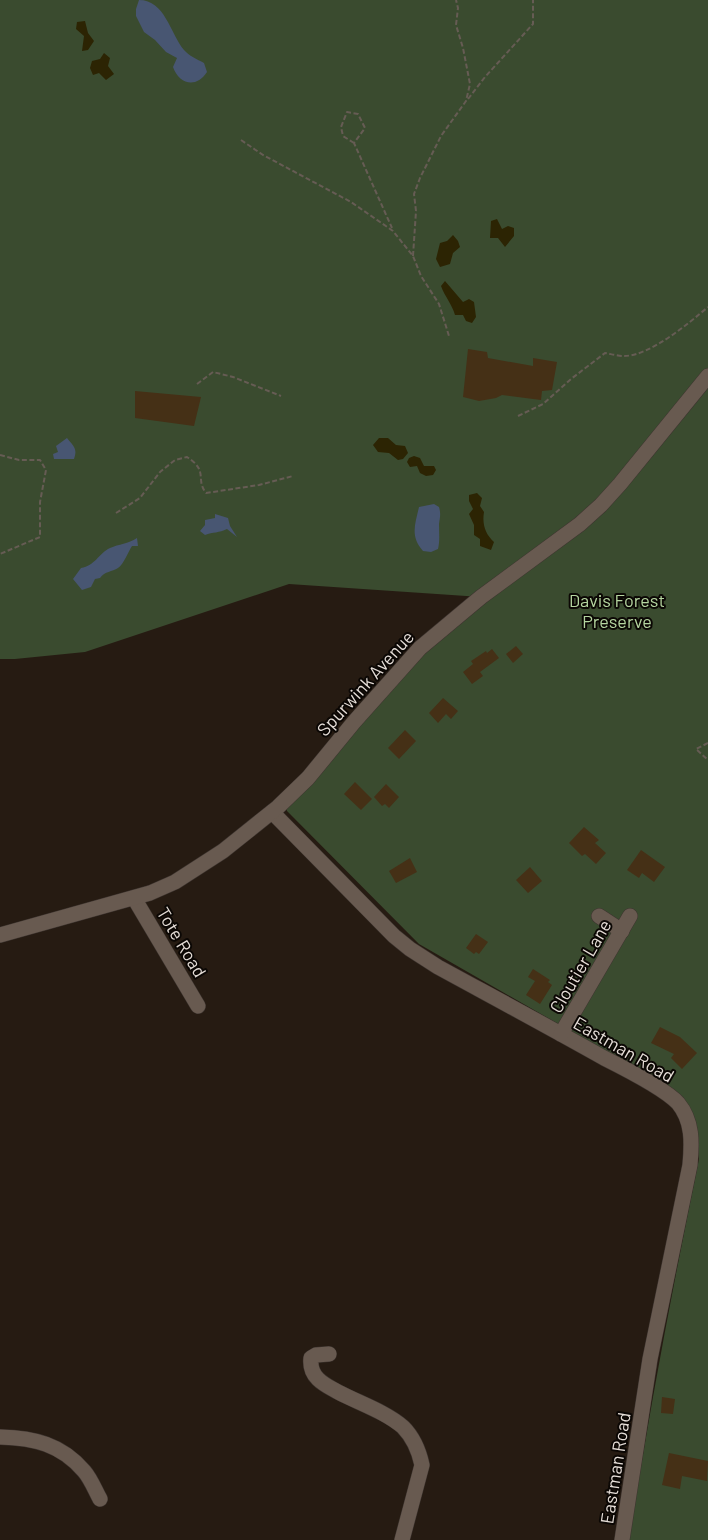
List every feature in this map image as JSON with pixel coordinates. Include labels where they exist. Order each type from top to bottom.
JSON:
[{"type":"street","name":"Spurwink Avenue","points":[[0,935],[134,898],[175,882],[200,867],[272,812],[308,778],[354,722],[420,648],[481,597],[580,524],[601,505],[708,376]]},
{"type":"street","name":"Eastman Road","points":[[272,812],[410,950],[634,1074],[677,1102],[688,1120],[692,1141],[690,1164],[650,1359],[622,1540]]},
{"type":"street","name":"Tote Road","points":[[134,898],[198,1006]]},
{"type":"street","points":[[599,916],[622,931]]},
{"type":"street","name":"Cloutier Lane","points":[[561,1034],[630,916]]},
{"type":"street","points":[[329,1354],[316,1355],[311,1358],[310,1367],[318,1379],[334,1390],[373,1408],[402,1427],[418,1448],[422,1465],[402,1540]]},
{"type":"street","points":[[0,1437],[33,1439],[44,1442],[62,1452],[85,1472],[100,1499]]},
{"type":"path","points":[[456,0],[458,8],[456,26],[463,48],[470,84],[466,101]]},
{"type":"path","points":[[413,256],[416,211],[414,194],[420,178],[441,136],[466,101],[485,77],[534,24],[533,0]]},
{"type":"path","points":[[354,143],[365,128],[358,114],[348,112],[341,127],[343,136],[354,143],[393,231],[413,256],[421,276],[439,304],[449,336]]},
{"type":"path","points":[[241,140],[263,155],[351,202],[393,231]]},
{"type":"path","points":[[518,416],[543,404],[571,379],[605,353],[625,356],[651,348],[681,330],[708,307]]},
{"type":"path","points":[[197,384],[213,372],[233,377],[281,396]]},
{"type":"path","points":[[0,455],[19,460],[40,460],[46,470],[40,502],[40,538],[0,554]]},
{"type":"path","points":[[116,513],[140,498],[160,472],[175,460],[187,457],[197,463],[201,471],[202,488],[206,493],[260,485],[293,476]]},
{"type":"path","points":[[708,743],[696,749],[708,760]]},
{"type":"green space","name":"Davis Forest Preserve","points":[[0,0],[708,0],[708,1540],[629,1540],[662,1349],[699,1159],[693,1122],[574,1033],[419,944],[287,811],[286,807],[403,674],[481,597],[289,584],[85,652],[0,659]]},
{"type":"sand","points":[[85,21],[88,33],[94,41],[88,50],[82,51],[84,36],[76,29],[77,22]]},
{"type":"sand","points":[[104,53],[110,58],[108,66],[114,74],[106,80],[99,73],[93,75],[90,68],[92,61],[100,59]]},
{"type":"sand","points":[[497,219],[502,229],[508,226],[514,228],[514,236],[505,247],[498,238],[490,238],[491,221]]},
{"type":"sand","points":[[453,235],[460,247],[453,253],[450,264],[440,267],[436,259],[440,243],[447,241]]},
{"type":"sand","points":[[445,281],[463,302],[469,299],[474,302],[476,317],[472,323],[466,321],[463,315],[455,315],[441,286]]},
{"type":"sand","points":[[379,438],[388,438],[396,445],[405,446],[408,453],[403,459],[398,460],[389,453],[378,452],[373,445]]},
{"type":"sand","points":[[414,456],[420,458],[424,466],[434,466],[436,470],[433,475],[426,476],[420,473],[417,466],[410,467],[407,462],[409,458]]},
{"type":"sand","points":[[477,493],[482,498],[480,506],[484,512],[483,521],[485,528],[488,536],[494,542],[491,550],[480,546],[480,539],[474,535],[474,525],[469,514],[473,509],[469,501],[469,495]]},
{"type":"water","points":[[139,0],[148,1],[155,5],[161,11],[184,50],[204,63],[207,72],[198,81],[183,81],[173,67],[177,58],[166,52],[144,32],[136,16]]},
{"type":"water","points":[[67,438],[75,450],[74,459],[54,459],[53,454],[58,452],[56,446]]},
{"type":"water","points":[[434,504],[439,507],[440,512],[438,549],[431,552],[423,551],[415,535],[417,513],[419,507]]},
{"type":"water","points":[[215,514],[228,518],[230,526],[237,537],[227,529],[205,535],[200,531],[205,525],[205,520],[215,518]]},
{"type":"water","points":[[137,538],[138,546],[132,546],[120,566],[95,579],[91,587],[82,590],[73,579],[81,568],[90,565],[106,550]]},
{"type":"building","points":[[468,349],[487,352],[488,358],[533,366],[533,358],[557,362],[552,390],[542,391],[541,400],[502,395],[479,401],[463,397]]},
{"type":"building","points":[[135,391],[201,397],[194,426],[135,418]]},
{"type":"building","points":[[516,646],[523,654],[513,663],[506,654]]},
{"type":"building","points":[[492,649],[499,658],[480,672],[483,676],[472,684],[463,672],[473,664],[471,661]]},
{"type":"building","points":[[443,698],[458,711],[451,719],[446,714],[438,723],[429,713]]},
{"type":"building","points":[[405,730],[416,741],[399,759],[388,748]]},
{"type":"building","points":[[355,782],[372,799],[361,810],[344,794]]},
{"type":"building","points":[[386,784],[399,797],[389,808],[385,804],[382,806],[374,797]]},
{"type":"building","points":[[584,827],[599,840],[595,843],[606,853],[596,864],[585,854],[582,856],[569,843]]},
{"type":"building","points":[[641,850],[665,867],[654,882],[642,873],[639,878],[627,870]]},
{"type":"building","points":[[410,858],[417,872],[396,883],[389,871]]},
{"type":"building","points":[[530,867],[542,881],[528,893],[516,880]]},
{"type":"building","points":[[476,934],[488,942],[479,954],[476,952],[474,954],[466,948]]},
{"type":"building","points":[[533,969],[550,980],[548,982],[552,985],[540,1004],[526,995],[535,981],[528,977]]},
{"type":"building","points":[[660,1027],[680,1037],[697,1053],[682,1069],[671,1058],[674,1054],[651,1043]]},
{"type":"building","points":[[662,1397],[675,1399],[673,1414],[661,1413]]},
{"type":"building","points":[[669,1453],[708,1461],[707,1481],[682,1476],[680,1489],[662,1485]]}]
